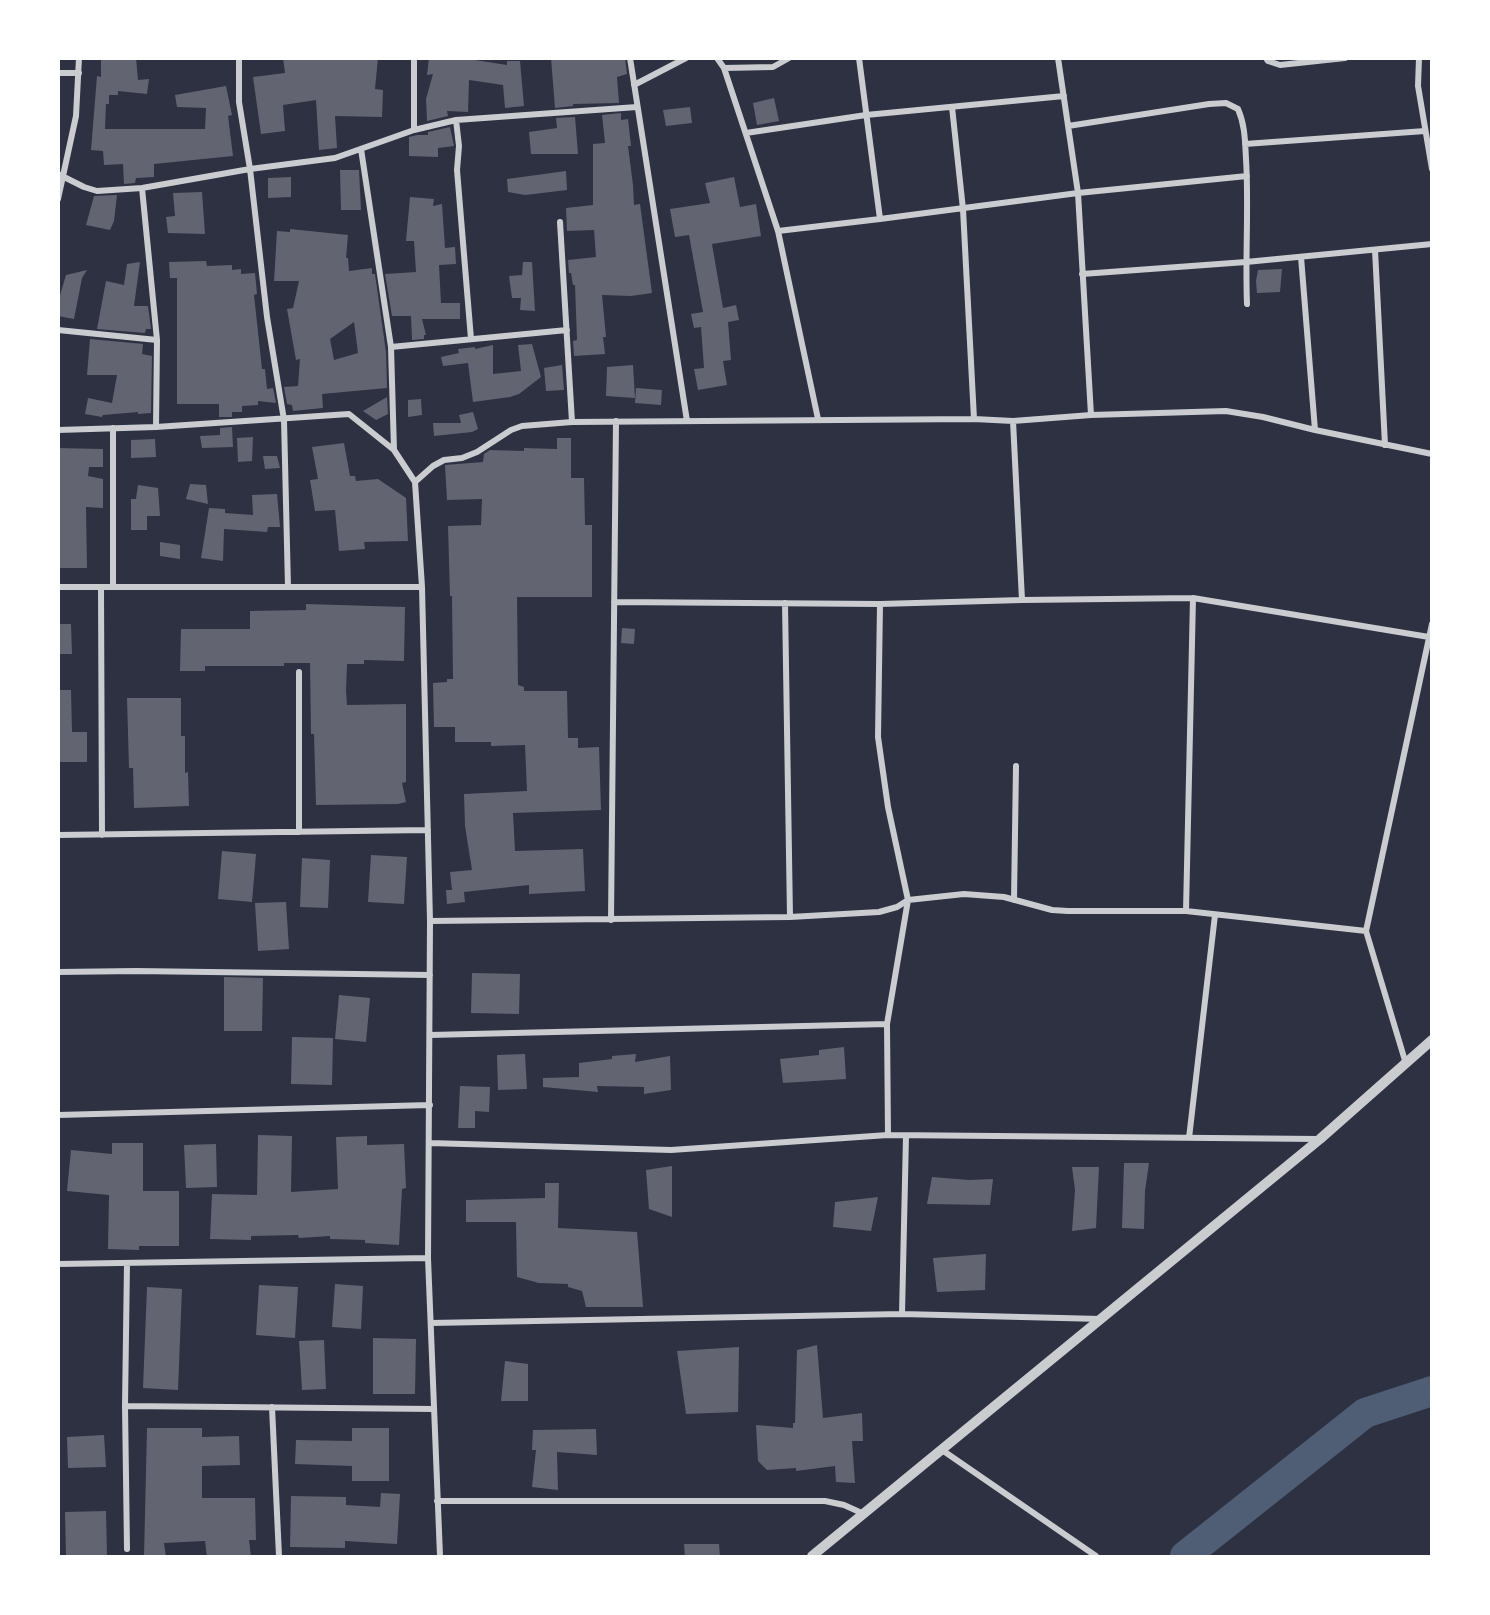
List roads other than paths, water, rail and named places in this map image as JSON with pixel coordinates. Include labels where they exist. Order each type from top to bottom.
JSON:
[{"type":"street","points":[[58,199],[61,175],[76,116],[79,58]]},
{"type":"street","points":[[239,58],[239,102],[250,168],[267,317],[284,420],[288,587]]},
{"type":"street","points":[[414,58],[414,129]]},
{"type":"street","points":[[630,58],[687,421]]},
{"type":"street","points":[[634,85],[686,58]]},
{"type":"street","points":[[717,58],[724,68],[778,231],[818,419]]},
{"type":"street","points":[[724,68],[773,66],[789,58]]},
{"type":"street","points":[[859,58],[880,219]]},
{"type":"street","points":[[1058,58],[1078,193],[1091,415]]},
{"type":"street","points":[[1266,58],[1280,65],[1345,58]]},
{"type":"street","points":[[1419,58],[1418,86],[1427,126],[1431,169]]},
{"type":"street","points":[[58,73],[79,72]]},
{"type":"street","points":[[746,133],[866,115],[1064,96]]},
{"type":"street","points":[[1068,126],[1209,104],[1226,103],[1238,109],[1244,122],[1247,176],[1247,304]]},
{"type":"street","points":[[61,175],[97,191],[142,188],[250,168],[335,158],[414,129],[456,120],[637,107]]},
{"type":"street","points":[[952,107],[963,209],[974,419]]},
{"type":"street","points":[[456,120],[471,339]]},
{"type":"street","points":[[1245,144],[1427,126]]},
{"type":"street","points":[[361,149],[391,347],[394,450]]},
{"type":"street","points":[[778,231],[1078,193],[1247,176]]},
{"type":"street","points":[[142,188],[157,340],[156,427]]},
{"type":"street","points":[[560,222],[572,422]]},
{"type":"street","points":[[1082,274],[1246,262],[1431,244]]},
{"type":"street","points":[[1375,250],[1384,445]]},
{"type":"street","points":[[1301,257],[1315,430]]},
{"type":"street","points":[[58,330],[157,340]]},
{"type":"street","points":[[391,347],[567,330]]},
{"type":"street","points":[[415,482],[433,466],[444,460],[462,458],[477,452],[511,430],[522,426],[572,422],[818,419],[1013,421],[1091,415],[1226,411],[1431,454]]},
{"type":"street","points":[[58,430],[284,420],[350,414],[394,450],[415,482],[422,587],[430,921],[428,1258],[440,1557]]},
{"type":"street","points":[[611,920],[616,421]]},
{"type":"street","points":[[1013,421],[1022,600]]},
{"type":"street","points":[[112,587],[113,428]]},
{"type":"street","points":[[101,587],[102,835]]},
{"type":"street","points":[[58,588],[422,587]]},
{"type":"street","points":[[614,602],[880,604],[1193,598],[1429,637]]},
{"type":"street","points":[[1186,911],[1193,598]]},
{"type":"street","points":[[785,603],[790,917]]},
{"type":"street","points":[[880,604],[878,737],[888,807],[908,900],[886,1024],[888,1135]]},
{"type":"street","points":[[1406,1064],[1366,931],[1431,624]]},
{"type":"street","points":[[299,672],[299,832]]},
{"type":"street","points":[[1014,900],[1016,766]]},
{"type":"street","points":[[58,835],[428,830]]},
{"type":"street","points":[[430,921],[790,917],[879,912],[897,907],[908,900],[964,894],[1014,900],[1052,910],[1186,911],[1366,931]]},
{"type":"street","points":[[1189,1138],[1215,915]]},
{"type":"street","points":[[58,972],[430,975]]},
{"type":"street","points":[[430,1035],[886,1024]]},
{"type":"street","points":[[812,1557],[1320,1139],[1431,1040]]},
{"type":"street","points":[[58,1115],[430,1105]]},
{"type":"street","points":[[429,1143],[671,1150],[888,1135],[1320,1139]]},
{"type":"street","points":[[902,1314],[906,1136]]},
{"type":"street","points":[[58,1264],[428,1258]]},
{"type":"street","points":[[127,1263],[125,1406],[127,1549]]},
{"type":"street","points":[[430,1323],[902,1314],[1102,1319]]},
{"type":"street","points":[[125,1406],[434,1409]]},
{"type":"street","points":[[272,1407],[279,1557]]},
{"type":"street","points":[[942,1450],[1096,1557]]},
{"type":"street","points":[[437,1501],[825,1501],[843,1505],[864,1514]]},
{"type":"waterway","points":[[1185,1556],[1365,1413],[1432,1391]]}]
